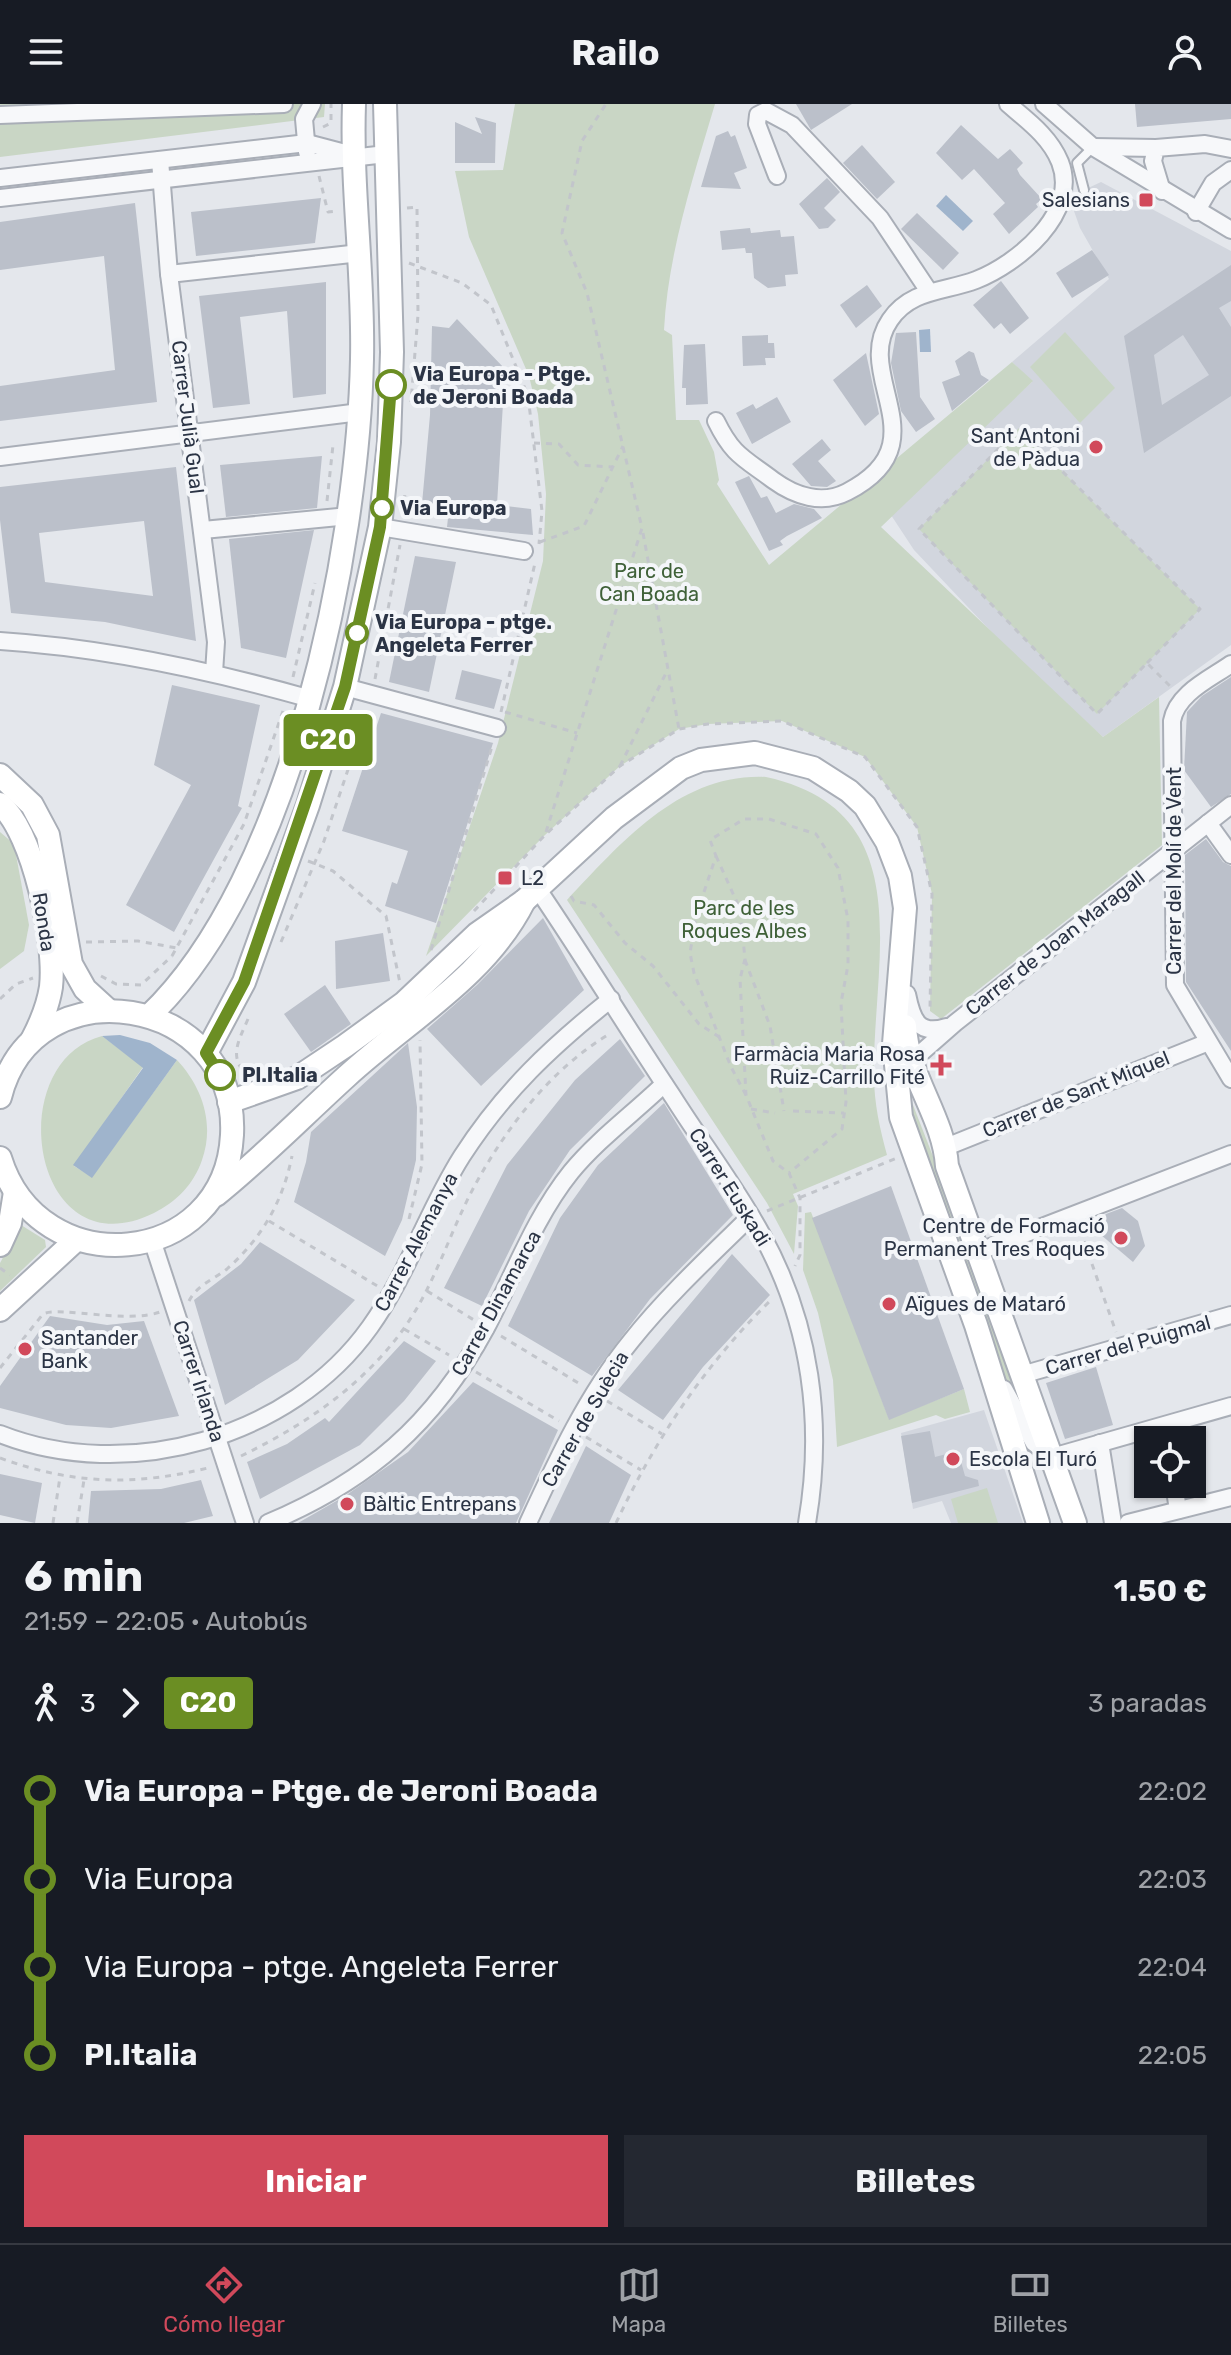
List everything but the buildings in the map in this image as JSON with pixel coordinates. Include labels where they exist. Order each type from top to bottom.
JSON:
[{"type":"street","points":[[0,115],[263,108],[284,104]]},
{"type":"street","points":[[149,1016],[171,996],[201,954],[241,880],[280,792],[311,699],[349,516],[360,412],[360,253],[354,104]]},
{"type":"street","points":[[206,1053],[244,982],[345,687],[380,527],[390,412],[391,255],[385,104]]},
{"type":"street","points":[[716,421],[737,456],[757,465],[785,488],[818,498],[835,498],[851,490],[884,460],[893,440],[893,412],[882,368],[882,339],[887,323],[904,305],[928,290],[951,289],[979,279],[1007,263],[1030,246],[1057,210],[1062,195],[1061,165],[1042,134],[1008,104]]},
{"type":"street","points":[[1044,104],[1093,147],[1196,212],[1231,230]]},
{"type":"street","points":[[777,176],[757,124],[758,115],[766,111],[792,125],[880,218],[928,290]]},
{"type":"street","points":[[307,162],[308,112]]},
{"type":"street","points":[[0,178],[307,143],[355,155]]},
{"type":"street","points":[[1093,147],[1156,148],[1205,144],[1231,149]]},
{"type":"street","points":[[1156,148],[1153,161],[1162,191]]},
{"type":"street","points":[[0,198],[355,155],[386,154]]},
{"type":"street","name":"Carrer Julià Gual","points":[[160,160],[169,274],[216,642],[214,673]]},
{"type":"street","points":[[1196,212],[1213,183],[1231,170]]},
{"type":"street","points":[[169,274],[360,253]]},
{"type":"street","points":[[0,457],[360,412]]},
{"type":"street","points":[[203,530],[349,516]]},
{"type":"street","points":[[380,527],[534,550]]},
{"type":"street","points":[[0,641],[75,647],[214,673],[311,699]]},
{"type":"street","points":[[1182,698],[1231,664]]},
{"type":"street","points":[[345,687],[497,728]]},
{"type":"street","name":"Carrer del Molí de Vent","points":[[1182,698],[1174,708],[1172,721],[1176,848],[1175,985],[1206,1043],[1231,1079]]},
{"type":"street","points":[[229,1102],[297,1078],[404,1003],[477,934],[531,895],[614,818],[681,768],[721,755],[755,753],[776,756],[831,777],[857,798],[875,820],[900,876],[905,908],[895,1005],[895,1080],[911,1152],[976,1325],[1038,1523]]},
{"type":"street","points":[[0,775],[32,805],[48,835],[68,948],[78,980],[108,1010]]},
{"type":"street","name":"Ronda","points":[[0,804],[27,842],[43,907],[51,964],[51,987],[42,1023],[29,1046]]},
{"type":"street","name":"Carrer de Joan Maragall","points":[[895,1080],[911,1060],[955,1023],[1231,805]]},
{"type":"street","points":[[1208,823],[1231,855]]},
{"type":"street","points":[[0,1158],[15,1192],[41,1221],[76,1240],[122,1246],[152,1240],[180,1227],[255,1164],[350,1073],[419,1020],[511,928],[531,895]]},
{"type":"street","name":"Carrer Euskadi","points":[[531,895],[611,999],[664,1084],[759,1214],[802,1335],[814,1409],[815,1445],[807,1523]]},
{"type":"street","points":[[902,949],[907,994],[905,1028],[911,1060],[946,1147],[947,1166],[1025,1374],[1075,1523]]},
{"type":"street","name":"Carrer de Joan Maragall","points":[[907,994],[911,1013],[921,1028],[930,1031],[955,1023]]},
{"type":"street","name":"Carrer Alemanya","points":[[0,1434],[33,1443],[99,1452],[186,1445],[251,1424],[293,1400],[332,1368],[368,1329],[391,1295],[462,1156],[504,1099],[546,1051],[611,999]]},
{"type":"street","points":[[0,1097],[8,1074],[29,1046],[65,1020],[108,1010],[149,1016],[170,1024],[206,1053],[220,1076],[229,1102],[231,1150],[221,1180],[203,1206]]},
{"type":"street","name":"Carrer de Sant Miquel","points":[[946,1147],[1206,1043]]},
{"type":"street","name":"Carrer Dinamarca","points":[[268,1523],[319,1500],[361,1476],[407,1438],[444,1395],[465,1364],[526,1245],[571,1172],[664,1084]]},
{"type":"street","points":[[980,1251],[1231,1154]]},
{"type":"street","points":[[0,1245],[10,1223],[15,1192]]},
{"type":"street","name":"Carrer de Suècia","points":[[528,1523],[574,1430],[631,1341],[759,1214]]},
{"type":"street","points":[[0,1310],[76,1240]]},
{"type":"street","name":"Carrer Irlanda","points":[[152,1240],[245,1523]]},
{"type":"street","name":"Carrer del Puigmal","points":[[1025,1374],[1231,1315]]},
{"type":"street","points":[[976,1325],[1026,1430],[1034,1443],[1052,1457]]},
{"type":"street","points":[[1181,1426],[1231,1406]]},
{"type":"street","points":[[1052,1457],[1100,1443],[1134,1438]]},
{"type":"street","points":[[1100,1443],[1113,1523]]},
{"type":"street","points":[[1128,1523],[1231,1497]]},
{"type":"street","points":[[1176,1498],[1178,1510]]},
{"type":"lane","points":[[1084,190],[1077,163],[1093,147]]},
{"type":"path","points":[[606,104],[582,141],[562,233],[587,293],[642,528],[679,729]]},
{"type":"path","points":[[391,255],[462,283],[491,305],[528,396],[542,511],[497,728],[428,959],[438,948]]},
{"type":"path","points":[[1019,428],[1200,609],[1147,663],[1097,714],[919,529],[1019,428]]},
{"type":"path","points":[[534,443],[559,444],[578,465],[613,467]]},
{"type":"path","points":[[534,550],[584,526],[623,446]]},
{"type":"path","points":[[545,835],[642,528]]},
{"type":"path","points":[[1147,663],[1182,698]]},
{"type":"path","points":[[620,766],[668,669]]},
{"type":"path","points":[[501,711],[577,733]]},
{"type":"path","points":[[470,914],[545,835],[620,766],[679,729],[708,724],[782,721],[865,757],[917,827],[932,894],[930,1011]]},
{"type":"path","points":[[784,1111],[770,1026],[745,959],[740,909],[710,840],[744,819],[769,819],[816,834],[838,868],[848,920],[848,965],[841,1003],[842,1129],[834,1139],[789,1173]]},
{"type":"path","points":[[289,855],[333,871],[386,916],[404,1003]]},
{"type":"path","points":[[616,1523],[662,1434],[709,1368],[786,1285],[800,1255],[800,1198],[789,1173],[773,1161],[694,973],[690,953],[696,916],[716,856]]},
{"type":"path","points":[[571,896],[574,901],[594,905],[625,943],[653,966],[699,1024],[721,1038]]},
{"type":"path","points":[[68,948],[116,940],[172,946],[201,954]]},
{"type":"path","points":[[95,968],[116,984],[141,985],[177,953]]},
{"type":"path","points":[[745,959],[740,979],[746,1095]]},
{"type":"path","points":[[0,999],[16,984],[29,978],[43,977]]},
{"type":"path","points":[[409,1219],[422,1164],[419,1020]]},
{"type":"path","points":[[0,1458],[60,1477],[84,1480],[164,1479],[225,1464],[277,1438],[346,1392],[404,1328],[427,1291],[476,1184],[540,1090],[577,1053],[626,1024]]},
{"type":"path","points":[[751,1109],[775,1113]]},
{"type":"path","points":[[793,1111],[844,1113]]},
{"type":"path","points":[[759,1214],[911,1152]]},
{"type":"path","points":[[1075,1215],[1121,1347]]},
{"type":"path","points":[[268,1221],[391,1295]]},
{"type":"path","points":[[427,1291],[662,1434]]},
{"type":"path","points":[[404,1328],[641,1470]]},
{"type":"path","points":[[53,1523],[60,1477]]},
{"type":"path","points":[[77,1523],[84,1480]]},
{"type":"shaded area","name":"Sant Antoni de Pàdua","points":[[1101,182],[1231,251],[1231,645],[1103,737],[1019,661],[914,550],[889,512],[1032,382],[1012,362],[1109,279],[1080,228],[1069,197]]},
{"type":"shaded area","name":"Escola El Turó","points":[[984,1410],[1023,1523],[951,1523],[942,1501],[913,1509],[901,1433]]},
{"type":"green space","points":[[0,104],[325,104],[324,117],[0,157]]},
{"type":"green space","name":"Parc de Can Boada","points":[[515,104],[715,104],[676,244],[664,330],[672,335],[676,420],[699,420],[714,452],[717,484],[769,565],[1012,362],[1033,381],[881,527],[1103,737],[1159,697],[1162,845],[941,1019],[930,1011],[932,894],[917,827],[865,757],[782,721],[708,724],[679,729],[620,766],[545,835],[426,956],[498,743],[543,561],[546,494],[538,414],[529,376],[469,237],[455,171],[503,170]]},
{"type":"green space","points":[[1065,332],[1115,388],[1080,423],[1030,367]]},
{"type":"green space","points":[[1019,428],[1200,609],[1097,714],[919,529]]},
{"type":"green space","name":"Parc de les Roques Albes","points":[[766,777],[815,795],[848,822],[868,856],[878,896],[880,940],[874,1086],[887,1155],[793,1194],[798,1206],[794,1254],[767,1203],[567,900],[631,835],[680,799],[706,786],[735,779]]},
{"type":"green space","points":[[0,832],[14,844],[29,925],[24,951],[0,969]]},
{"type":"green space","points":[[102,1036],[143,1067],[74,1166],[92,1177],[177,1060],[193,1082],[204,1106],[207,1133],[202,1160],[183,1191],[154,1213],[113,1224],[80,1214],[57,1190],[44,1157],[41,1120],[50,1083],[70,1054]]},
{"type":"green space","points":[[906,1087],[994,1313],[1031,1427],[996,1369],[910,1135]]},
{"type":"green space","points":[[811,1212],[889,1419],[964,1389],[970,1412],[945,1419],[936,1415],[837,1447],[833,1380],[818,1313],[803,1270],[805,1213]]},
{"type":"green space","points":[[21,1225],[45,1240],[46,1247],[0,1291],[0,1263]]},
{"type":"green space","points":[[987,1488],[998,1523],[958,1523],[951,1499]]},
{"type":"water","points":[[946,195],[973,221],[963,231],[936,206]]},
{"type":"water","points":[[930,329],[931,352],[920,352],[919,330]]},
{"type":"water","points":[[120,1035],[150,1043],[177,1060],[92,1178],[73,1165],[143,1068],[102,1036]]},
{"type":"bus line","name":"C20","points":[[220,1075],[206,1053],[244,982],[308,805],[345,687],[380,527],[389,442],[391,385]]},
{"type":"place","name":"Salesians","points":[[1146,200]]},
{"type":"place","name":"Via Europa - Ptge. de Jeroni Boada","points":[[391,385]]},
{"type":"place","name":"Sant Antoni de Pàdua","points":[[1096,447]]},
{"type":"place","name":"Via Europa","points":[[382,508]]},
{"type":"place","name":"Via Europa - ptge. Angeleta Ferrer","points":[[357,633]]},
{"type":"place","name":"L2","points":[[505,878]]},
{"type":"place","name":"Farmàcia Maria Rosa Ruiz-Carrillo Fité","points":[[941,1065]]},
{"type":"place","name":"Pl.Italia","points":[[220,1075]]},
{"type":"place","name":"Centre de Formació Permanent Tres Roques","points":[[1121,1238]]},
{"type":"place","name":"Aïgues de Mataró","points":[[889,1304]]},
{"type":"place","name":"Santander Bank","points":[[25,1349]]},
{"type":"place","name":"Escola El Turó","points":[[953,1459]]},
{"type":"place","name":"Bàltic Entrepans","points":[[347,1504]]}]
